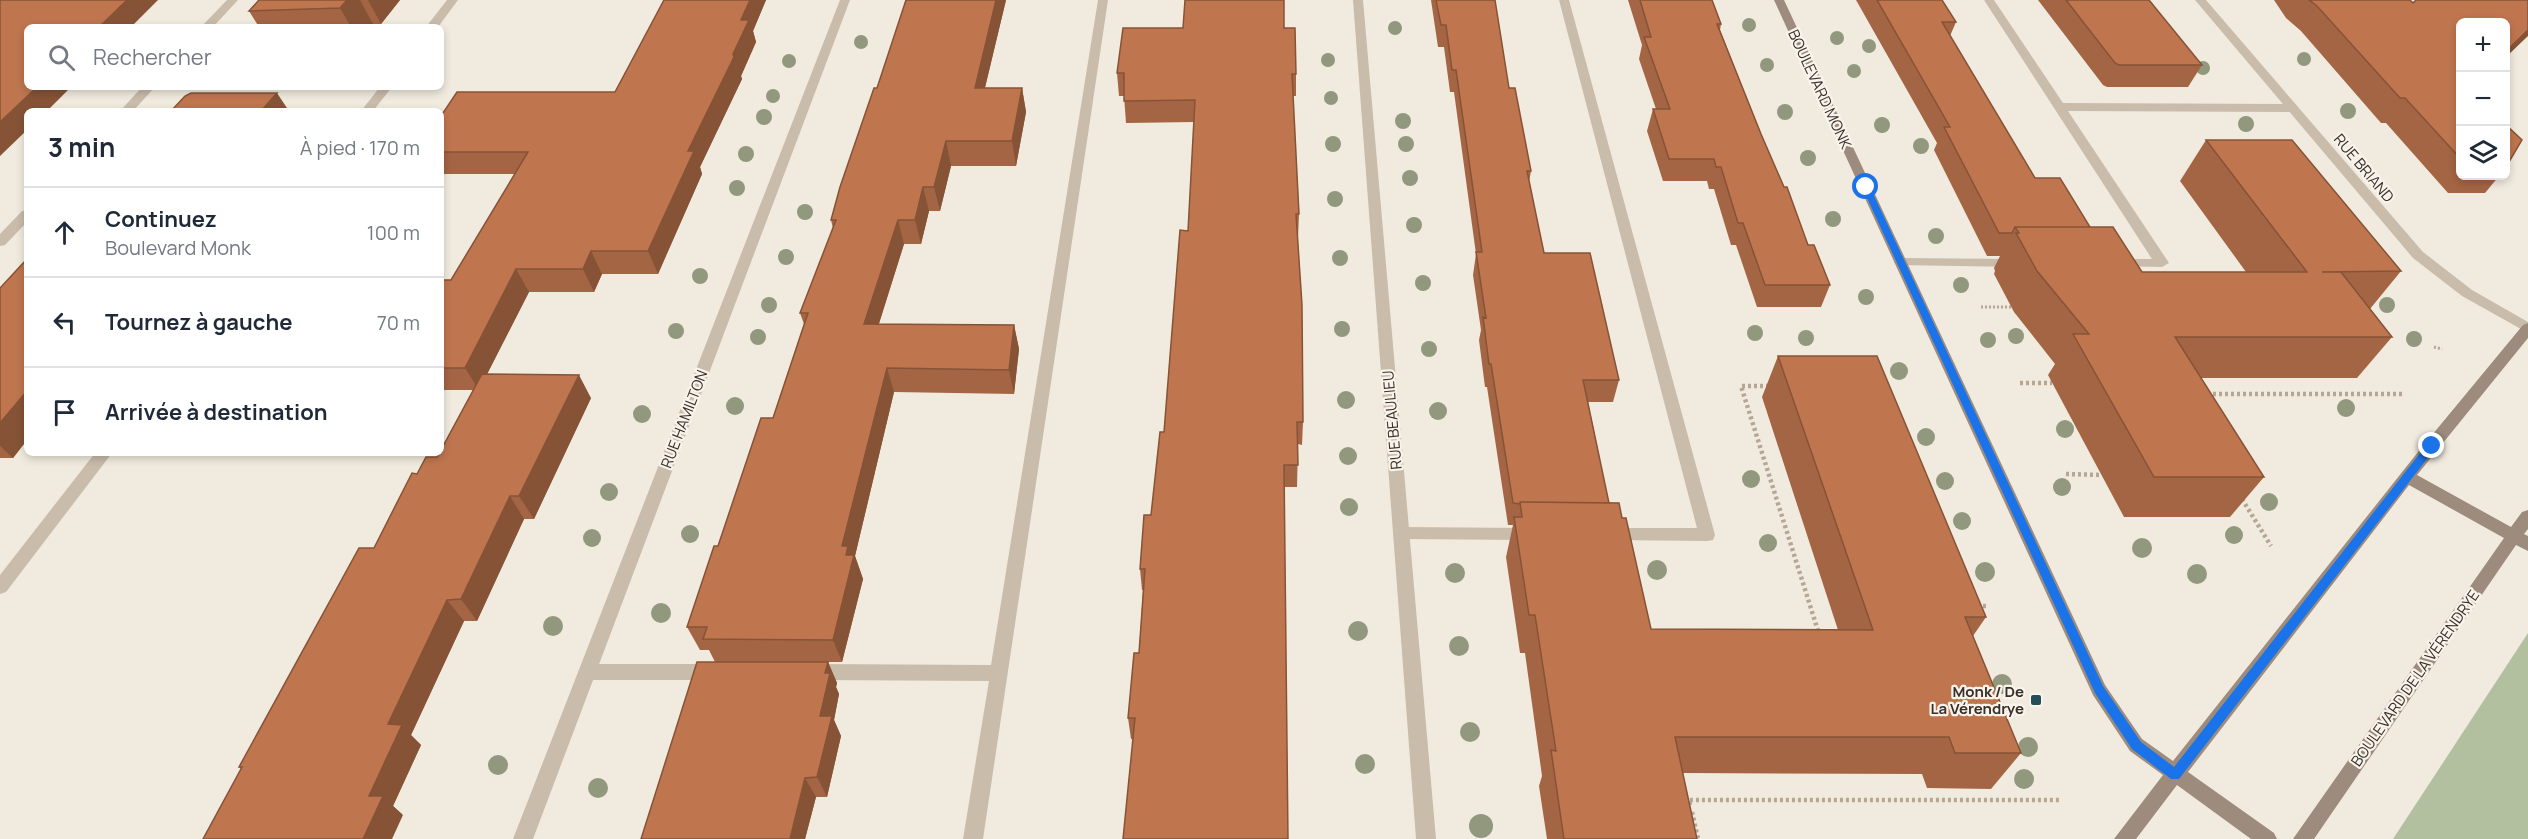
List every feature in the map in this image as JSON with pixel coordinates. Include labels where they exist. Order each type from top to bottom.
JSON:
[{"type":"main road","name":"BOULEVARD MONK","points":[[1779,0],[2099,690],[2136,745],[2267,839]]},
{"type":"main road","points":[[2124,839],[2407,477],[2528,328]]},
{"type":"main road","points":[[2407,477],[2521,541]]},
{"type":"main road","name":"BOULEVARD DE LA VÉRENDRYE","points":[[2303,839],[2521,541],[2528,516]]},
{"type":"street","points":[[210,24],[233,0]]},
{"type":"street","points":[[434,24],[453,0]]},
{"type":"street","name":"RUE HAMILTON","points":[[523,839],[845,0]]},
{"type":"street","points":[[973,839],[1103,0]]},
{"type":"street","name":"RUE BEAULIEU","points":[[1358,0],[1426,839]]},
{"type":"street","points":[[1564,0],[1707,535],[1593,534]]},
{"type":"street","points":[[1989,0],[2162,263],[2100,263]]},
{"type":"street","name":"RUE BRIAND","points":[[2200,0],[2418,255],[2467,293],[2528,328]]},
{"type":"street","points":[[129,108],[146,90]]},
{"type":"street","points":[[369,108],[384,90]]},
{"type":"street","points":[[2060,107],[2291,108]]},
{"type":"street","points":[[0,242],[24,217]]},
{"type":"street","points":[[1901,262],[2029,263]]},
{"type":"street","points":[[0,587],[102,456]]},
{"type":"street","points":[[1401,533],[1547,534]]},
{"type":"street","points":[[587,672],[726,672]]},
{"type":"street","points":[[797,672],[999,673]]},
{"type":"path","points":[[1981,307],[2012,307]]},
{"type":"path","points":[[2434,347],[2442,349]]},
{"type":"path","points":[[2020,383],[2052,383]]},
{"type":"path","points":[[1777,386],[1742,386],[1821,642]]},
{"type":"path","points":[[2200,394],[2402,394]]},
{"type":"path","points":[[2066,474],[2101,475]]},
{"type":"path","points":[[2240,495],[2271,546]]},
{"type":"path","points":[[1975,606],[1986,606]]},
{"type":"path","points":[[1698,839],[1689,800],[2059,800]]},
{"type":"green space","points":[[2528,633],[2528,839],[2393,839]]},
{"type":"building","points":[[0,0],[127,0],[102,24],[24,24],[24,90],[34,90],[0,122]]},
{"type":"building","points":[[259,0],[347,0],[340,8],[249,11]]},
{"type":"building","points":[[664,0],[750,0],[741,20],[749,20],[733,54],[734,57],[688,151],[694,151],[648,251],[591,251],[583,269],[516,269],[465,368],[444,368],[444,280],[451,280],[528,152],[444,152],[444,112],[457,92],[615,92]]},
{"type":"building","points":[[906,0],[996,0],[975,88],[1022,88],[1012,141],[946,141],[934,187],[923,187],[915,220],[898,220],[864,324],[1014,325],[1009,370],[887,368],[842,546],[848,546],[846,555],[854,555],[833,640],[703,639],[707,627],[687,627],[714,546],[718,546],[761,418],[773,418],[808,313],[800,313],[836,220],[831,220],[840,187],[874,88],[877,88]]},
{"type":"building","points":[[1185,0],[1284,0],[1284,28],[1295,28],[1296,74],[1292,74],[1299,214],[1296,214],[1302,305],[1303,422],[1297,422],[1298,465],[1284,465],[1288,839],[1123,839],[1135,718],[1128,718],[1134,653],[1139,653],[1145,569],[1140,569],[1144,515],[1151,515],[1160,432],[1164,432],[1180,230],[1188,231],[1195,100],[1124,101],[1124,73],[1117,73],[1123,28],[1183,28]]},
{"type":"building","points":[[1436,0],[1495,0],[1509,88],[1515,88],[1531,171],[1527,171],[1544,253],[1590,253],[1619,380],[1583,380],[1609,503],[1513,503],[1491,364],[1489,364],[1483,317],[1486,318],[1476,252],[1482,252],[1456,70],[1452,70],[1446,25],[1441,25]]},
{"type":"building","points":[[1640,0],[1712,0],[1721,24],[1717,24],[1761,134],[1784,187],[1787,187],[1808,245],[1814,245],[1830,285],[1765,285],[1743,223],[1738,223],[1721,167],[1716,167],[1714,159],[1669,159],[1653,109],[1670,109],[1644,37],[1651,37]]},
{"type":"building","points":[[1877,0],[1942,0],[1956,22],[1942,22],[2035,178],[2060,178],[2090,227],[2015,227],[2012,233],[1999,233],[1944,127],[1950,127]]},
{"type":"building","points":[[2066,0],[2149,0],[2202,65],[2119,65],[2115,63]]},
{"type":"building","points":[[2309,0],[2410,0],[2413,3],[2416,0],[2528,0],[2528,30],[2510,47],[2510,18],[2456,18],[2456,154],[2405,98],[2400,98]]},
{"type":"building","points":[[191,93],[277,93],[264,108],[174,108]]},
{"type":"building","points":[[2510,129],[2522,140],[2510,160]]},
{"type":"building","points":[[2206,140],[2292,140],[2401,271],[2322,272],[2341,272],[2392,337],[2175,337],[2264,477],[2154,477],[2073,334],[2089,334],[2037,271],[2016,233],[2019,233],[2015,227],[2113,227],[2142,272],[2307,272]]},
{"type":"building","points":[[24,262],[24,395],[0,423],[0,288]]},
{"type":"building","points":[[1778,356],[1877,356],[1986,617],[1965,617],[2021,753],[1955,753],[1949,737],[1675,737],[1697,839],[1564,839],[1551,750],[1556,751],[1535,615],[1529,615],[1514,517],[1522,517],[1520,502],[1619,503],[1622,518],[1626,518],[1651,629],[1873,630]]},
{"type":"building","points":[[482,374],[579,375],[519,496],[510,496],[461,599],[447,600],[388,724],[402,725],[369,796],[383,796],[363,839],[203,839],[242,767],[239,767],[359,548],[374,548],[412,473],[417,474],[426,457],[444,456],[444,444]]},
{"type":"building","points":[[697,662],[828,662],[825,673],[830,673],[820,716],[832,716],[817,777],[805,778],[790,839],[641,839]]},
{"type":"place","name":"Monk / De La Vérendrye","points":[[2036,700]]},
{"type":"route","points":[[1866,187],[2099,690],[2136,745],[2175,775],[2432,446]]}]
